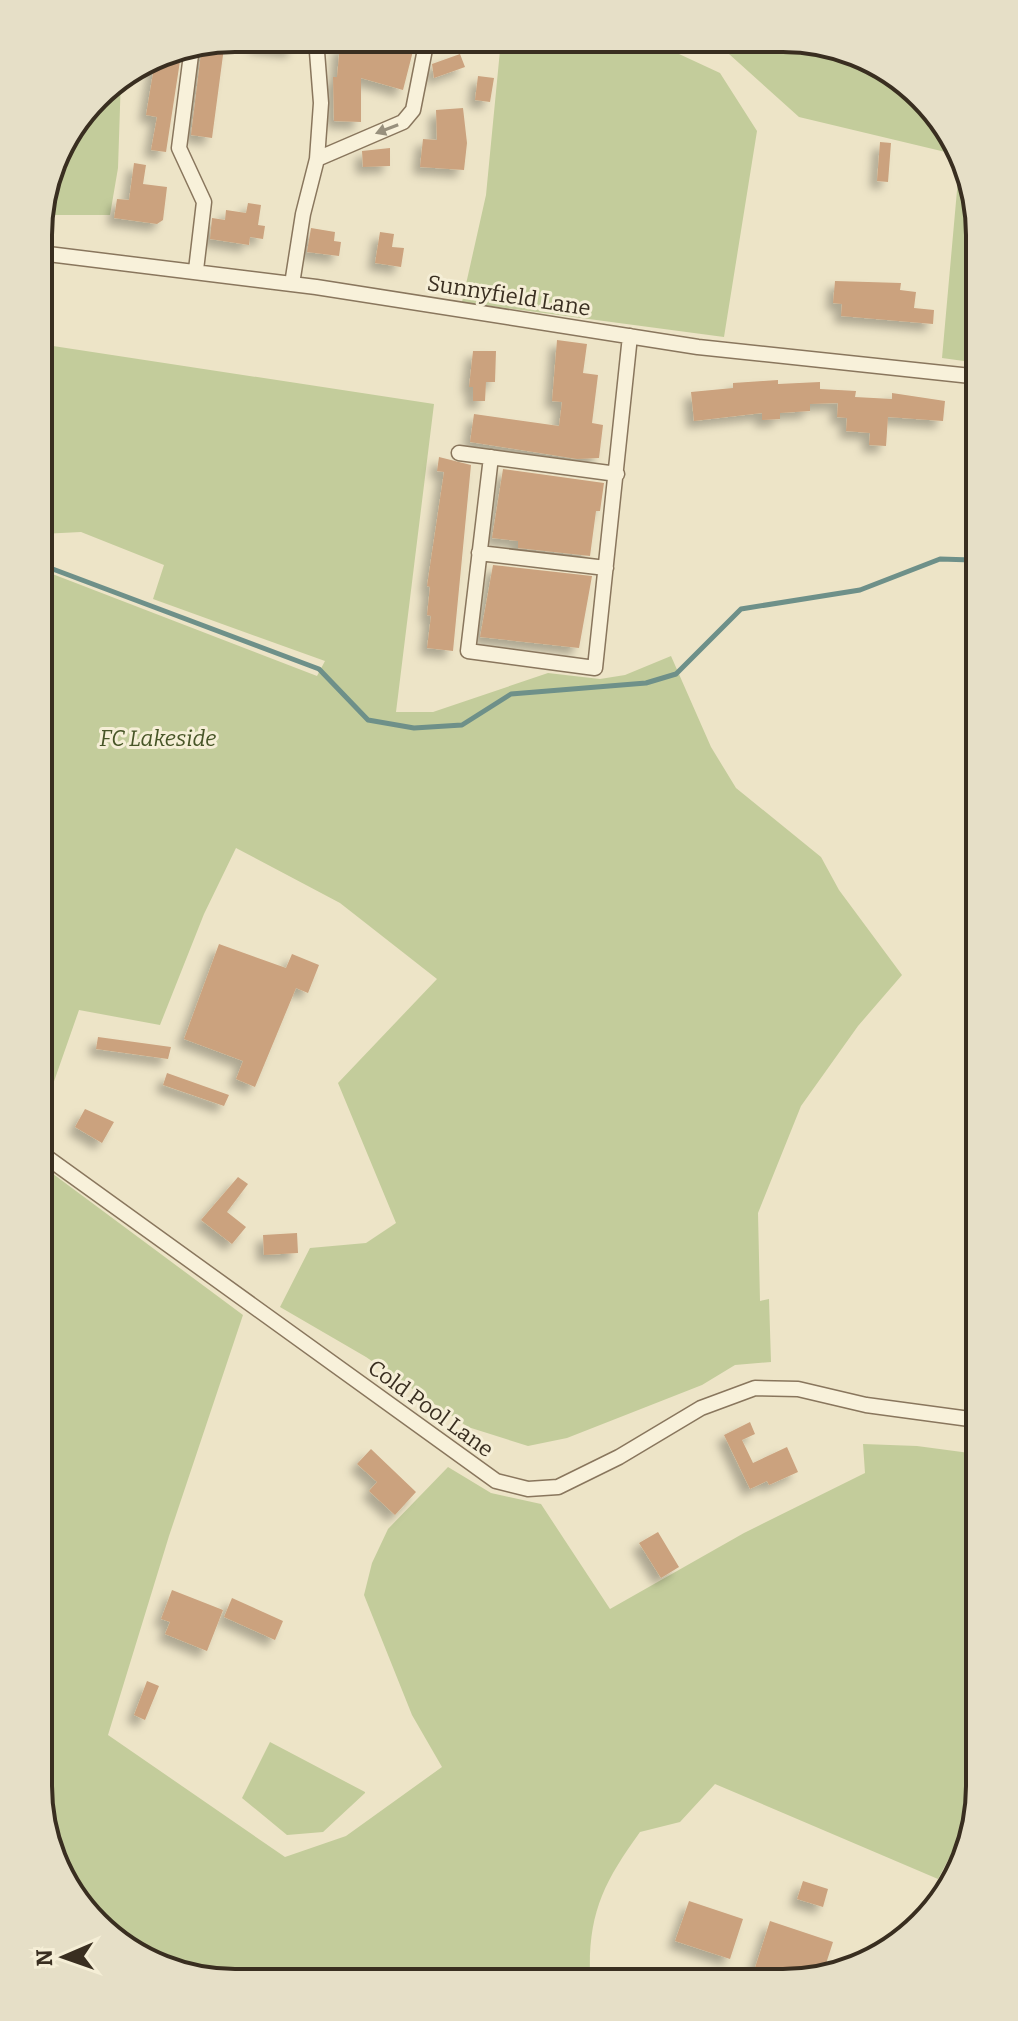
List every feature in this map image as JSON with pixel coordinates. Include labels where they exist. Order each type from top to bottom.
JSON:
[{"type":"street","points":[[292,284],[303,214],[317,159],[321,103],[317,52]]},
{"type":"street","points":[[317,159],[403,122],[413,110],[424,52]]},
{"type":"street","points":[[191,57],[179,148],[204,202],[196,270]]},
{"type":"street","name":"Sunnyfield Lane","points":[[52,254],[196,270],[698,347],[966,375]]},
{"type":"street","points":[[491,457],[468,651],[595,668],[630,336]]},
{"type":"street","points":[[459,453],[617,474]]},
{"type":"street","points":[[479,553],[606,568]]},
{"type":"street","name":"Cold Pool Lane","points":[[52,1161],[496,1481],[528,1489],[558,1487],[619,1457],[701,1408],[755,1388],[798,1389],[866,1405],[966,1419]]},
{"type":"green space","points":[[500,52],[675,52],[720,73],[757,131],[724,337],[462,302],[486,195]]},
{"type":"green space","points":[[727,52],[795,52],[842,62],[864,71],[904,97],[921,114],[946,152],[799,117]]},
{"type":"green space","points":[[120,92],[118,168],[110,215],[53,215],[58,187],[71,154],[90,124]]},
{"type":"green space","points":[[958,183],[966,223],[966,361],[942,358]]},
{"type":"green space","name":"FC Lakeside","points":[[52,346],[434,404],[396,712],[433,712],[548,673],[600,679],[625,675],[671,656],[711,747],[736,788],[821,857],[839,890],[902,975],[858,1026],[801,1106],[758,1213],[760,1301],[769,1299],[771,1362],[735,1365],[702,1385],[567,1438],[528,1446],[468,1427],[366,1357],[280,1307],[310,1248],[366,1243],[396,1223],[338,1083],[437,979],[340,903],[236,848],[204,914],[160,1025],[79,1010],[52,1087],[52,574],[317,676],[325,661],[153,599],[164,565],[81,532],[52,533]]},
{"type":"green space","points":[[52,1173],[243,1315],[169,1536],[108,1735],[285,1857],[346,1836],[442,1767],[412,1715],[364,1595],[372,1563],[388,1529],[448,1467],[491,1493],[541,1504],[610,1609],[744,1533],[865,1473],[863,1444],[917,1446],[966,1453],[966,1798],[960,1834],[938,1879],[715,1784],[680,1822],[640,1832],[608,1883],[595,1916],[590,1969],[211,1967],[187,1963],[143,1945],[97,1907],[83,1888],[62,1845],[52,1786]]},
{"type":"green space","points":[[270,1742],[365,1793],[323,1832],[287,1835],[242,1798]]},
{"type":"building","points":[[339,52],[413,52],[403,90],[361,78],[361,122],[334,121],[333,77],[337,77]]},
{"type":"building","points":[[223,53],[212,138],[191,135],[201,56]]},
{"type":"building","points":[[460,54],[465,67],[434,78],[432,64]]},
{"type":"building","points":[[180,61],[166,152],[151,150],[157,117],[146,115],[153,71]]},
{"type":"building","points":[[478,76],[494,78],[490,102],[475,100]]},
{"type":"building","points":[[463,108],[467,143],[464,170],[420,167],[423,139],[437,140],[436,110]]},
{"type":"building","points":[[880,142],[891,143],[888,182],[877,181]]},
{"type":"building","points":[[390,148],[390,166],[363,167],[362,151]]},
{"type":"building","points":[[134,163],[146,165],[143,184],[167,187],[163,220],[157,224],[114,218],[117,199],[129,200]]},
{"type":"building","points":[[248,203],[261,205],[258,225],[265,226],[263,239],[250,237],[249,245],[210,239],[212,218],[225,220],[226,210],[246,213]]},
{"type":"building","points":[[311,228],[335,232],[334,241],[341,242],[339,256],[307,252]]},
{"type":"building","points":[[380,232],[394,234],[392,247],[404,248],[401,267],[375,263]]},
{"type":"building","points":[[835,281],[901,283],[900,290],[916,292],[914,308],[934,310],[933,324],[841,316],[842,304],[833,303]]},
{"type":"building","points":[[557,340],[587,344],[583,373],[598,375],[592,423],[603,425],[599,458],[577,459],[470,442],[474,414],[559,426],[562,402],[552,401]]},
{"type":"building","points":[[473,351],[496,351],[495,382],[486,382],[485,401],[473,401],[473,387],[469,387]]},
{"type":"building","points":[[778,380],[778,384],[820,382],[820,389],[856,391],[855,397],[892,399],[892,393],[945,401],[943,421],[888,417],[886,446],[869,445],[870,433],[846,431],[847,418],[837,417],[838,403],[810,404],[810,411],[780,413],[780,419],[762,420],[762,413],[694,421],[691,392],[733,388],[733,383]]},
{"type":"building","points":[[439,457],[471,465],[453,651],[427,648],[431,616],[427,615],[430,587],[427,586],[444,472],[437,471]]},
{"type":"building","points":[[503,469],[604,483],[600,511],[596,511],[590,556],[518,548],[518,541],[492,538]]},
{"type":"building","points":[[493,565],[592,576],[579,648],[480,637]]},
{"type":"building","points":[[219,944],[286,968],[292,954],[319,965],[308,993],[296,988],[255,1087],[236,1079],[243,1061],[184,1039]]},
{"type":"building","points":[[98,1037],[171,1047],[168,1059],[96,1049]]},
{"type":"building","points":[[167,1073],[229,1095],[224,1106],[163,1085]]},
{"type":"building","points":[[85,1109],[114,1122],[102,1143],[75,1127]]},
{"type":"building","points":[[238,1177],[248,1184],[227,1212],[246,1227],[232,1244],[201,1220]]},
{"type":"building","points":[[297,1233],[298,1253],[264,1255],[263,1235]]},
{"type":"building","points":[[750,1422],[755,1434],[742,1440],[753,1463],[787,1447],[798,1472],[769,1485],[767,1481],[750,1489],[724,1435]]},
{"type":"building","points":[[371,1449],[416,1492],[395,1515],[369,1491],[377,1482],[357,1464]]},
{"type":"building","points":[[658,1532],[679,1567],[661,1578],[639,1543]]},
{"type":"building","points":[[172,1590],[223,1610],[207,1651],[165,1634],[170,1622],[161,1619]]},
{"type":"building","points":[[232,1598],[283,1621],[275,1640],[224,1617]]},
{"type":"building","points":[[147,1681],[159,1686],[145,1720],[134,1715]]},
{"type":"building","points":[[803,1881],[828,1889],[823,1907],[797,1899]]},
{"type":"building","points":[[689,1901],[743,1919],[730,1959],[675,1941]]},
{"type":"building","points":[[770,1921],[833,1942],[826,1963],[795,1969],[755,1969]]},
{"type":"waterway","points":[[52,569],[319,669],[368,720],[414,728],[462,725],[511,694],[646,683],[676,674],[741,609],[860,590],[940,559],[966,560]]}]
